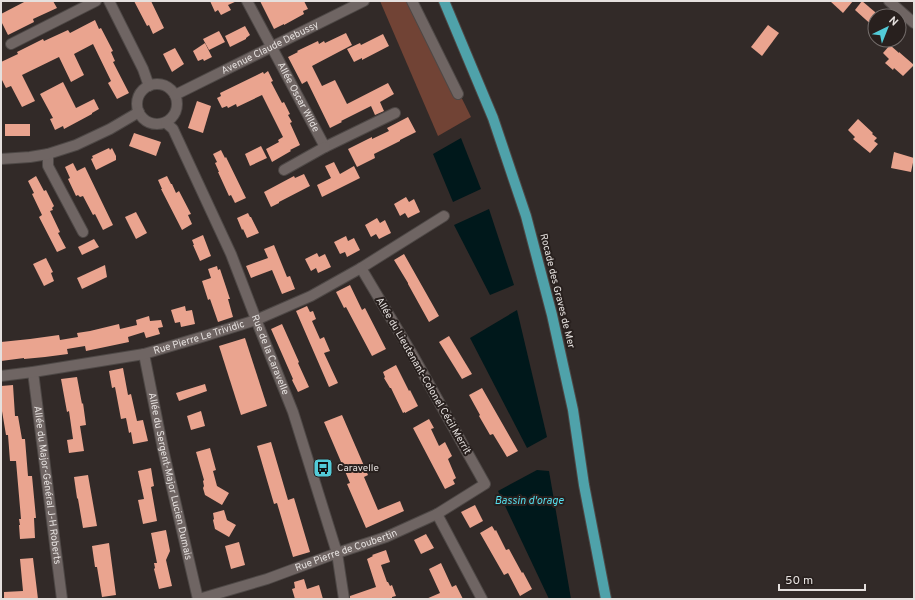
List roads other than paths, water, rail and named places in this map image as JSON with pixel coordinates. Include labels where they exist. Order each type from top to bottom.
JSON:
[{"type":"main road","name":"Rocade des Graves de Mer","points":[[444,1],[493,118],[526,216],[552,315],[573,410],[584,485],[606,599]]},
{"type":"street","points":[[10,44],[96,1]]},
{"type":"street","points":[[109,1],[143,69],[149,86]]},
{"type":"street","name":"Allée Oscar Wilde","points":[[247,1],[325,147]]},
{"type":"street","name":"Avenue Claude Debussy","points":[[175,95],[364,1]]},
{"type":"street","points":[[412,1],[458,94]]},
{"type":"street","points":[[889,1],[914,23]]},
{"type":"street","points":[[155,84],[167,87],[172,90],[175,95],[177,108],[175,114],[166,123],[153,124],[142,118],[137,106],[138,100],[140,94],[149,86],[155,84]]},
{"type":"street","points":[[1,159],[48,154],[76,145],[110,129],[139,112]]},
{"type":"street","points":[[284,170],[325,147],[395,113]]},
{"type":"street","name":"Rue de la Caravelle","points":[[166,123],[173,129],[231,254],[293,412],[337,554],[344,599]]},
{"type":"street","points":[[48,154],[48,166],[83,232]]},
{"type":"street","name":"Rue Pierre Le Trividic","points":[[1,376],[144,354],[256,320],[311,296],[361,268],[444,216]]},
{"type":"street","name":"Allée du Lieutenant-Colonel Cécil Merrit","points":[[361,268],[411,352],[485,484]]},
{"type":"street","name":"Allée du Sergent-Major Lucien Dumais","points":[[144,354],[163,449],[199,599]]},
{"type":"street","name":"Allée du Major-Général J-H Roberts","points":[[33,372],[62,599]]},
{"type":"street","name":"Rue Pierre de Coubertin","points":[[199,599],[267,580],[337,554],[386,538],[437,514],[485,484]]},
{"type":"street","points":[[437,514],[482,599]]},
{"type":"water","points":[[461,138],[481,189],[453,202],[433,154]]},
{"type":"water","points":[[489,209],[514,285],[490,295],[454,225]]},
{"type":"water","points":[[517,310],[547,437],[527,448],[470,338]]},
{"type":"water","name":"Bassin d'orage","points":[[537,470],[549,471],[571,599],[549,599],[498,491]]},
{"type":"place","name":"Caravelle","points":[[323,468]]}]
